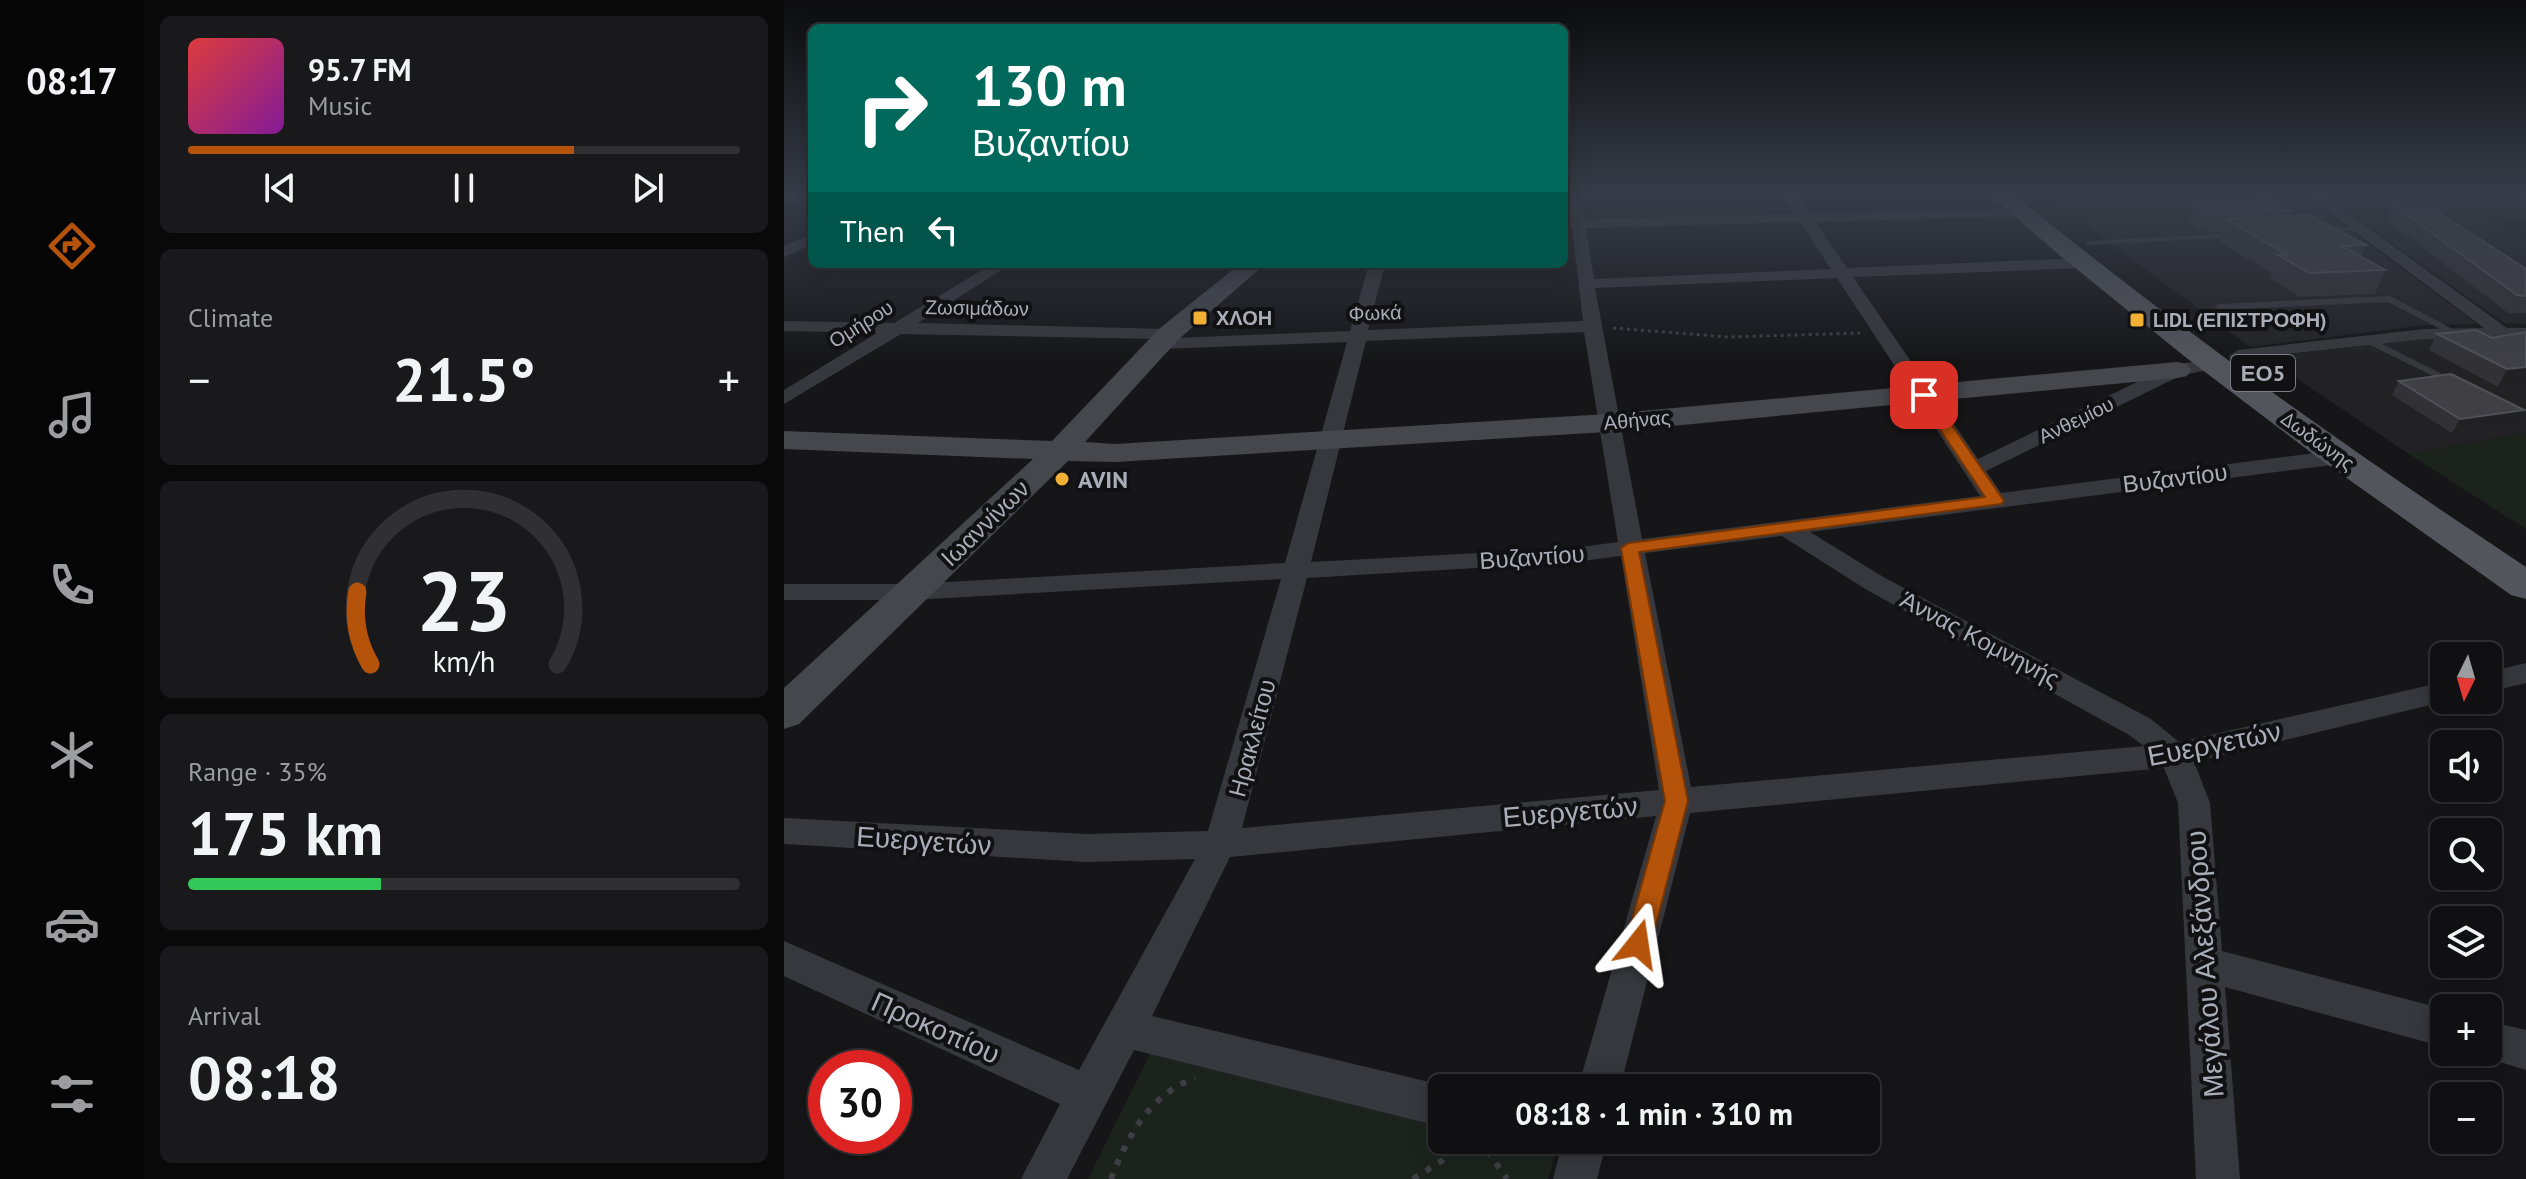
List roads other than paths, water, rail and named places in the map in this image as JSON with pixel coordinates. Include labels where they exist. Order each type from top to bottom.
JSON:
[{"type":"main road","name":"Δωδώνης","points":[[2086,253],[2523,578]]},
{"type":"main road","name":"Δωδώνης","points":[[2226,360],[2339,457],[2523,578]]},
{"type":"street","points":[[1580,252],[1629,548],[1677,801],[1603,1074]]},
{"type":"street","points":[[1828,252],[1995,501]]},
{"type":"street","points":[[2391,252],[2501,332]]},
{"type":"street","points":[[1586,284],[1842,273],[2086,253]]},
{"type":"street","name":"Ομήρου","points":[[784,398],[996,268]]},
{"type":"street","name":"Ιωαννίνων","points":[[784,713],[1039,471],[1164,339],[1249,268]]},
{"type":"street","name":"Ηρακλείτου","points":[[1043,1179],[1220,844],[1231,816],[1376,268]]},
{"type":"street","name":"Ζωσιμάδων","points":[[784,326],[1164,339]]},
{"type":"street","name":"Φωκά","points":[[1164,339],[1359,336],[1592,326]]},
{"type":"street","name":"Αθήνας","points":[[784,440],[1039,471],[1115,453],[1608,423],[2177,370],[2367,340],[2453,332],[2526,333]]},
{"type":"street","name":"Ανθεμίου","points":[[1974,469],[2177,370]]},
{"type":"street","name":"Βυζαντίου","points":[[784,592],[912,592],[1574,555],[2339,457]]},
{"type":"street","name":"Άννας Κομνηνής","points":[[1785,527],[1876,584],[2140,727],[2174,755]]},
{"type":"street","points":[[2502,679],[2526,673]]},
{"type":"street","name":"Ευεργετών","points":[[784,831],[1087,848],[1220,844],[2174,755],[2430,695]]},
{"type":"street","name":"Μεγάλου Αλεξάνδρου","points":[[2174,755],[2187,778],[2194,803],[2218,1179]]},
{"type":"street","name":"Προκοπίου","points":[[784,958],[1088,1095]]},
{"type":"street","points":[[2205,964],[2430,1024]]},
{"type":"street","points":[[1124,1028],[1428,1103]]},
{"type":"street","points":[[2502,1044],[2526,1050]]},
{"type":"lane","points":[[2086,253],[2094,252]]},
{"type":"lane","points":[[2219,307],[2390,299],[2453,332]]},
{"type":"lane","points":[[2367,340],[2442,379],[2469,384]]},
{"type":"place","name":"ΧΛΟΗ","points":[[1200,318]]},
{"type":"place","name":"LIDL (ΕΠΙΣΤΡΟΦΗ)","points":[[2137,320]]},
{"type":"place","name":"AVIN","points":[[1062,479]]}]
